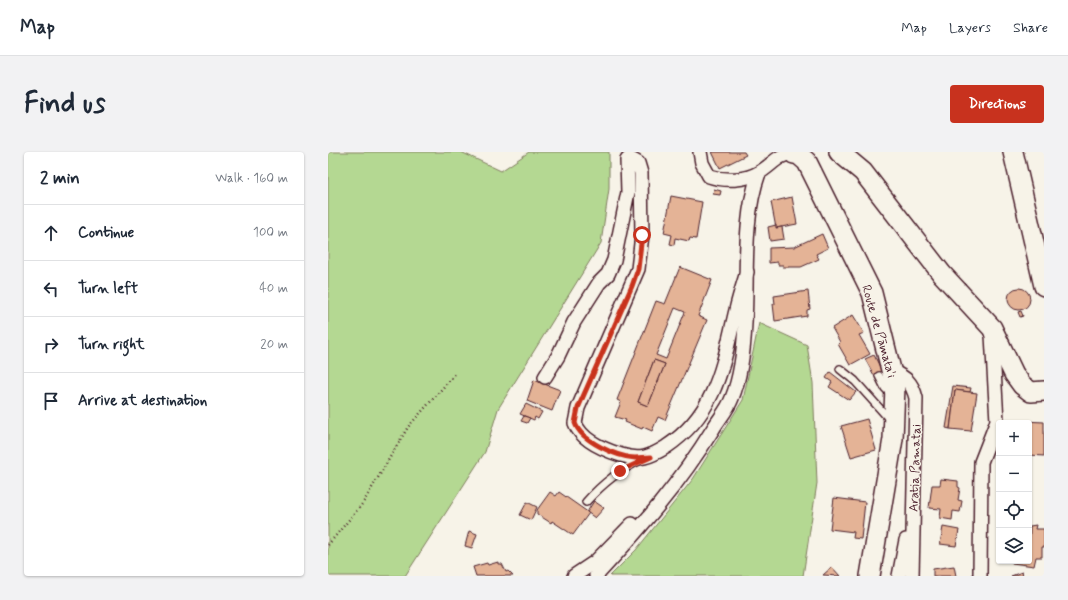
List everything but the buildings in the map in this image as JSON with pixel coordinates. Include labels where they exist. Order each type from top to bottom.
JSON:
[{"type":"street","points":[[700,152],[702,163],[709,176],[721,180],[759,173],[781,156],[788,153],[795,153]]},
{"type":"street","points":[[839,152],[863,172],[942,274],[992,328],[1014,374],[1022,385],[1031,392],[1044,391]]},
{"type":"street","points":[[1013,152],[1044,286]]},
{"type":"street","name":"Route de Pāmata'i","points":[[795,153],[807,162],[872,293],[886,374],[896,386],[894,398],[894,424],[870,576]]},
{"type":"street","points":[[545,377],[558,356],[574,322],[599,283],[608,274],[614,260],[626,207],[628,192],[626,164],[629,155],[638,163],[640,173],[642,235],[638,269],[578,408],[575,423],[582,434],[606,449],[635,458],[651,457],[682,436],[708,403],[726,357],[736,310],[747,272]]},
{"type":"street","points":[[596,576],[671,491],[702,447],[732,399],[742,352],[753,190],[759,173]]},
{"type":"street","points":[[980,576],[981,462],[996,421],[992,328]]},
{"type":"street","name":"Aratia Pamatai","points":[[886,374],[906,378],[913,386],[916,398],[912,516],[912,576]]},
{"type":"street","points":[[574,576],[595,562],[616,541],[643,513],[693,451],[702,447]]},
{"type":"street","points":[[899,576],[899,568],[912,516]]},
{"type":"lane","name":"Aratia Pamatai","points":[[840,369],[856,381],[894,424]]},
{"type":"lane","points":[[586,502],[596,490],[620,471],[651,457]]},
{"type":"path","points":[[328,546],[363,504],[408,427],[456,373]]},
{"type":"green space","points":[[328,152],[461,152],[501,171],[529,152],[609,152],[609,189],[601,243],[498,409],[485,452],[405,576],[328,576]]},
{"type":"green space","points":[[759,323],[807,345],[813,383],[817,483],[803,576],[610,576],[636,550],[693,479],[743,400]]},
{"type":"route","points":[[620,471],[651,457],[635,458],[606,449],[582,434],[575,423],[578,408],[632,286],[638,269],[642,235]]}]
